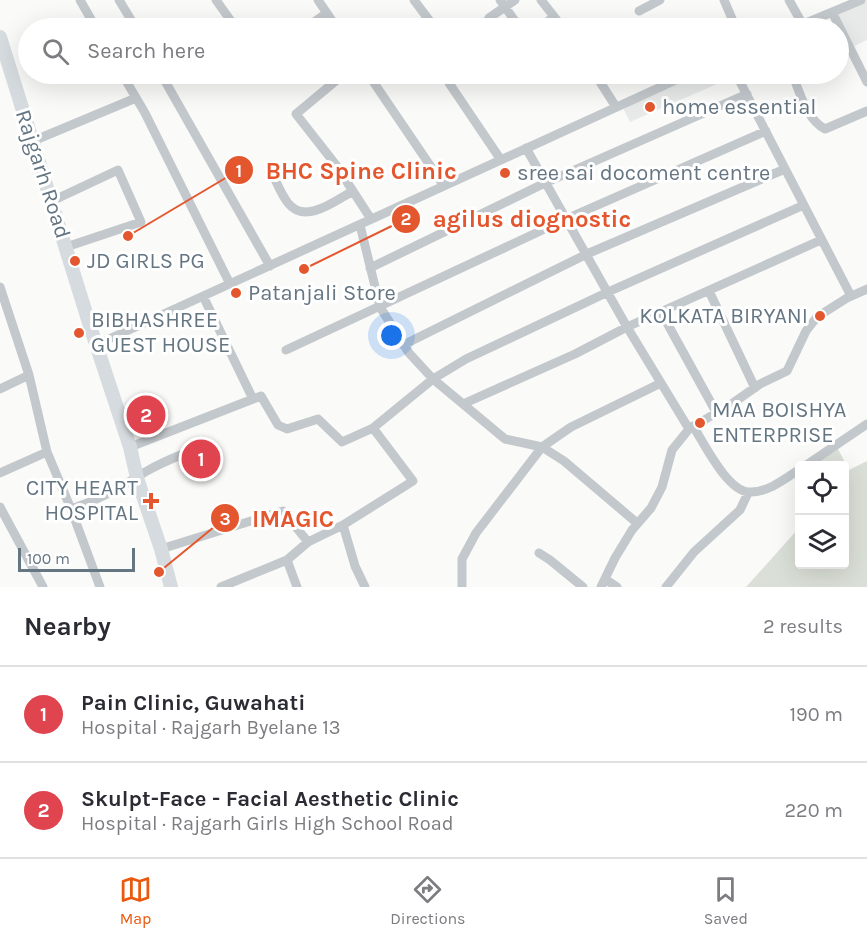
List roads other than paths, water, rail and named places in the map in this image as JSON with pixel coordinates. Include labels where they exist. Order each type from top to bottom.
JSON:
[{"type":"main road","name":"Rajgarh Road","points":[[0,37],[130,447],[137,478],[171,587]]},
{"type":"street","points":[[80,0],[90,18]]},
{"type":"street","points":[[119,0],[130,18]]},
{"type":"street","points":[[216,0],[229,18]]},
{"type":"street","points":[[318,0],[331,18]]},
{"type":"street","points":[[414,0],[428,18]]},
{"type":"street","points":[[489,18],[502,4],[515,0]]},
{"type":"street","points":[[541,0],[554,17]]},
{"type":"street","points":[[639,11],[660,0]]},
{"type":"street","points":[[724,0],[732,18]]},
{"type":"street","points":[[789,0],[796,18]]},
{"type":"street","points":[[819,18],[861,0]]},
{"type":"street","points":[[502,4],[512,18]]},
{"type":"street","points":[[832,12],[835,18]]},
{"type":"street","points":[[320,18],[327,13]]},
{"type":"street","points":[[849,46],[867,82]]},
{"type":"street","points":[[128,84],[230,284]]},
{"type":"street","points":[[167,84],[270,266]]},
{"type":"street","points":[[333,84],[296,114],[336,165],[371,219]]},
{"type":"street","points":[[375,84],[444,186]]},
{"type":"street","points":[[450,84],[501,160]]},
{"type":"street","points":[[601,84],[616,107]]},
{"type":"street","points":[[96,345],[667,84]]},
{"type":"street","points":[[742,84],[850,296]]},
{"type":"street","points":[[796,84],[809,114],[817,124],[825,129],[867,111]]},
{"type":"street","points":[[370,268],[545,183],[747,94]]},
{"type":"street","points":[[33,141],[136,98]]},
{"type":"street","points":[[286,350],[566,219],[766,131]]},
{"type":"street","points":[[526,148],[627,327],[661,383],[724,476],[738,489],[748,493],[770,487],[795,473]]},
{"type":"street","points":[[270,169],[287,202],[294,210],[306,213],[326,206],[353,191]]},
{"type":"street","points":[[403,345],[587,254],[785,169]]},
{"type":"street","points":[[52,201],[118,170],[141,222],[66,247]]},
{"type":"street","points":[[130,447],[261,396],[278,424],[287,429],[318,419],[342,442],[373,428],[433,380],[466,359],[608,292],[804,205]]},
{"type":"street","points":[[360,225],[380,307],[403,345],[433,380],[505,439],[542,447],[564,461],[637,523]]},
{"type":"street","points":[[463,404],[821,240]]},
{"type":"street","points":[[0,287],[29,375],[47,452],[100,587]]},
{"type":"street","points":[[617,587],[603,583],[615,558],[637,523],[651,508],[662,487],[672,450],[691,427],[755,387],[787,371],[806,331],[818,317],[850,296],[867,289]]},
{"type":"street","points":[[709,291],[755,387]]},
{"type":"street","points":[[203,296],[253,399]]},
{"type":"street","points":[[661,312],[716,412]]},
{"type":"street","points":[[0,389],[29,375]]},
{"type":"street","points":[[462,587],[462,559],[476,533],[542,447],[571,427],[661,383]]},
{"type":"street","points":[[812,461],[867,424]]},
{"type":"street","points":[[221,587],[287,560],[308,542],[343,525],[413,481],[373,428]]},
{"type":"street","points":[[71,509],[103,496],[147,471],[195,449]]},
{"type":"street","points":[[0,473],[47,452]]},
{"type":"street","points":[[666,587],[694,552],[740,510],[748,493]]},
{"type":"street","points":[[0,507],[43,587]]},
{"type":"street","points":[[161,549],[283,511],[308,542]]},
{"type":"street","points":[[343,525],[355,566],[365,587]]},
{"type":"street","points":[[539,553],[583,587]]},
{"type":"street","points":[[287,560],[297,587]]},
{"type":"place","name":"home essential","points":[[650,107]]},
{"type":"place","name":"sree sai docoment centre","points":[[505,173]]},
{"type":"place","name":"BHC Spine Clinic","points":[[128,236]]},
{"type":"place","name":"JD GIRLS PG","points":[[75,261]]},
{"type":"place","name":"agilus diognostic","points":[[304,269]]},
{"type":"place","name":"Patanjali Store","points":[[236,293]]},
{"type":"place","name":"KOLKATA BIRYANI","points":[[820,316]]},
{"type":"place","name":"BIBHASHREE GUEST HOUSE","points":[[79,333]]},
{"type":"place","name":"Skulpt-Face - Facial Aesthetic Clinic","points":[[146,415]]},
{"type":"place","name":"MAA BOISHYA ENTERPRISE","points":[[700,423]]},
{"type":"place","name":"Pain Clinic, Guwahati","points":[[201,459]]},
{"type":"place","name":"CITY HEART HOSPITAL","points":[[151,501]]},
{"type":"place","name":"IMAGIC","points":[[159,572]]}]
